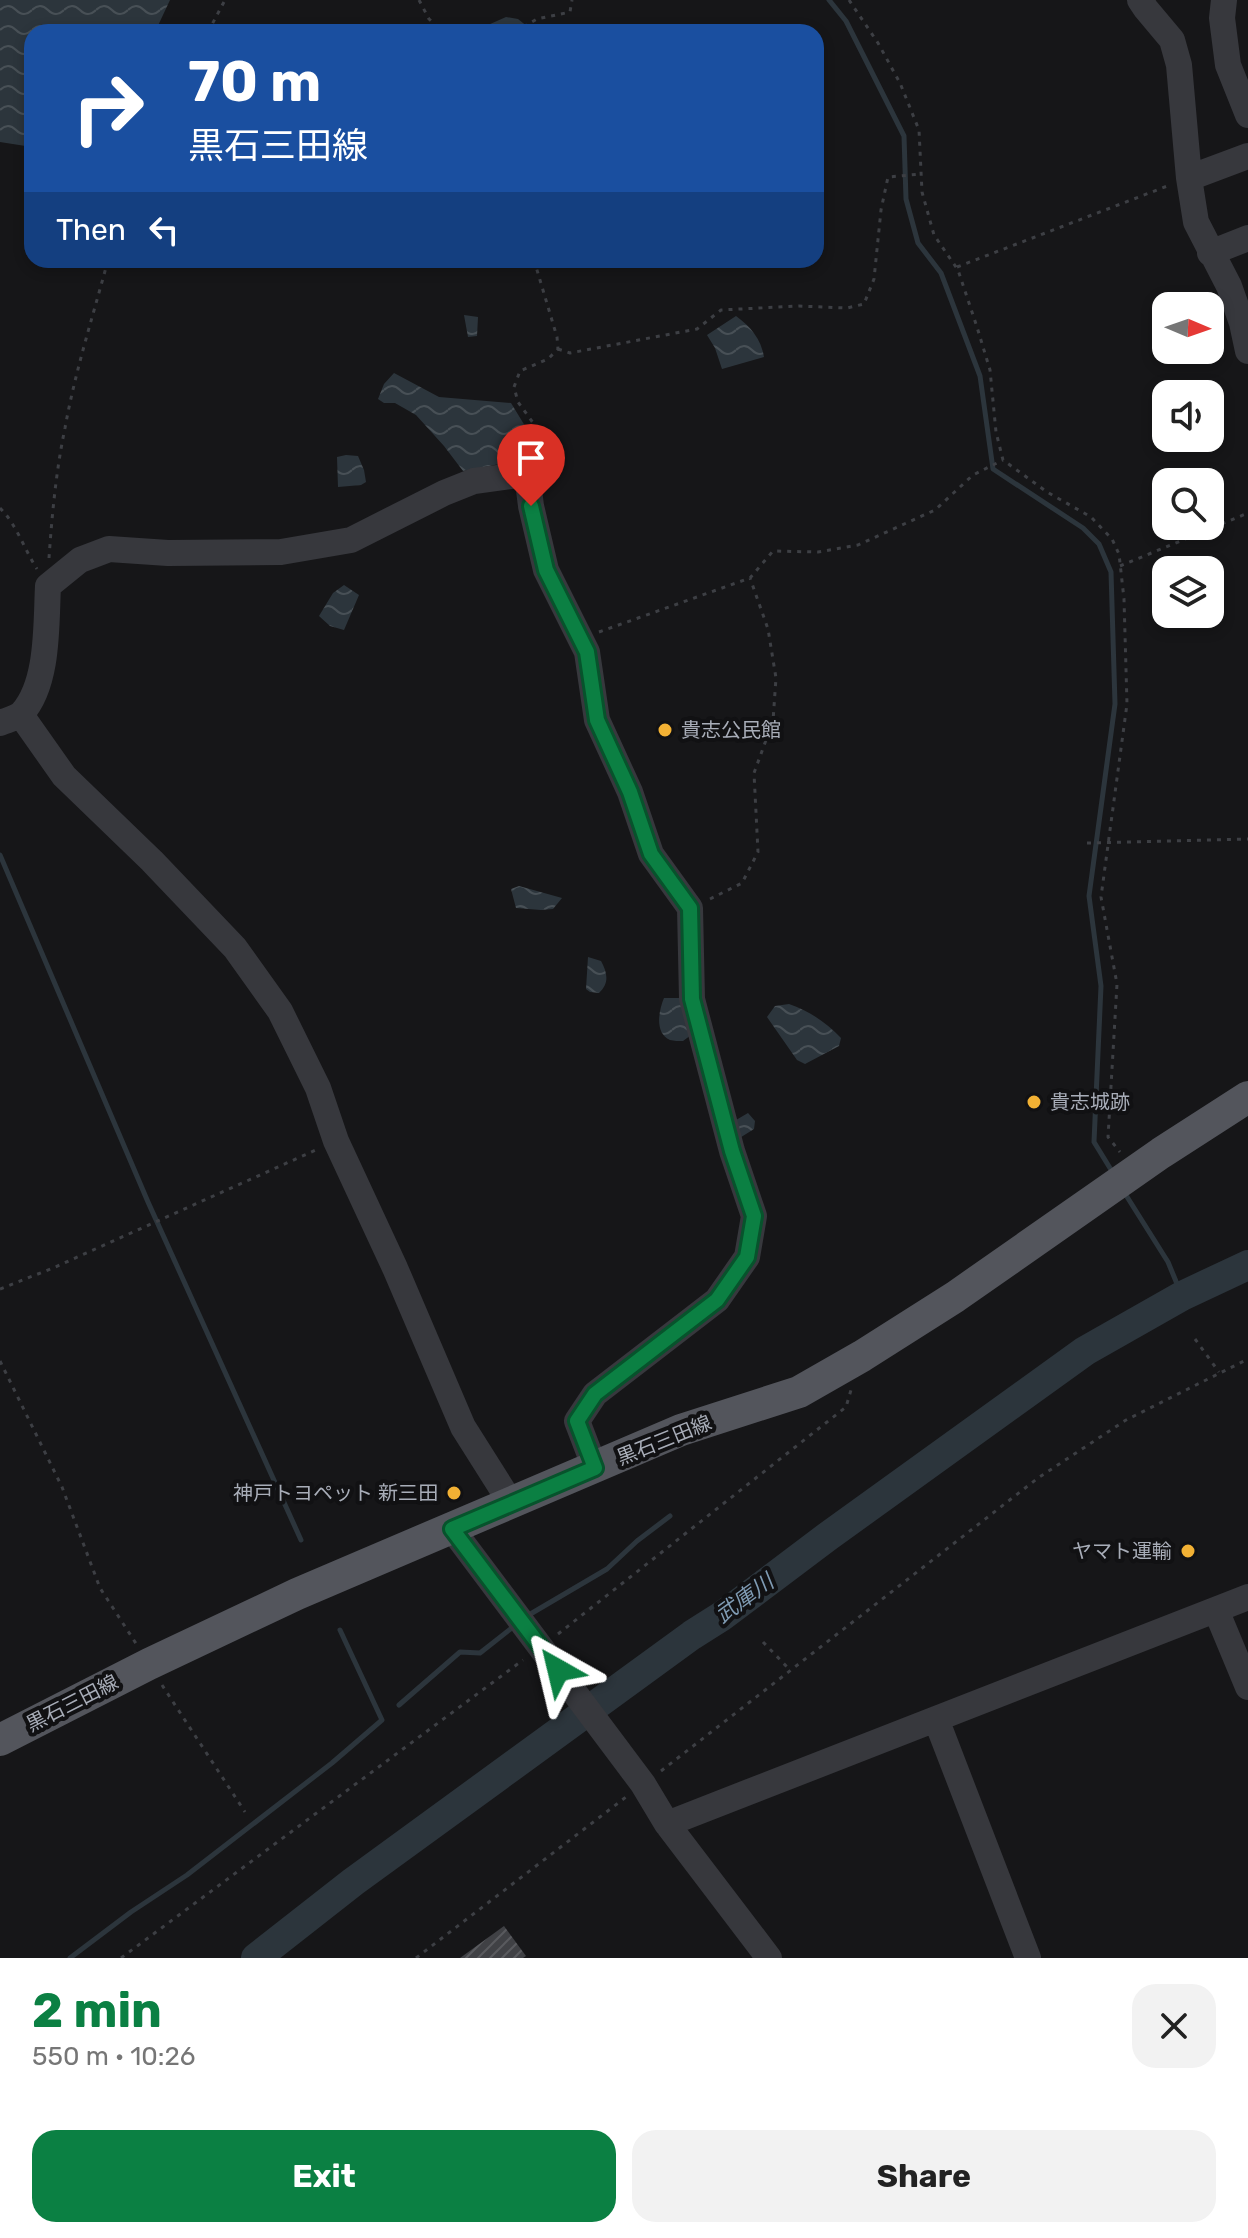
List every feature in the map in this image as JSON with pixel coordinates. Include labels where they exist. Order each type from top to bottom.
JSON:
[{"type":"main road","name":"黒石三田線","points":[[0,1740],[149,1664],[297,1594],[681,1430],[799,1392],[955,1297],[1126,1177],[1248,1097]]},
{"type":"street","points":[[1140,0],[1172,40],[1179,65],[1196,222],[1229,286],[1248,351]]},
{"type":"street","points":[[1224,0],[1222,18],[1228,65],[1248,115]]},
{"type":"street","points":[[1189,178],[1248,156]]},
{"type":"street","points":[[1210,253],[1248,238]]},
{"type":"street","points":[[511,1503],[463,1427],[336,1141],[318,1088],[280,1011],[235,948],[10,719],[35,693],[39,680],[48,586],[80,560],[109,549],[168,553],[281,552],[351,540],[474,481],[527,474],[546,570],[587,652],[597,720],[630,792],[651,854],[690,908],[692,999],[732,1151],[754,1216],[747,1257],[717,1300],[595,1394],[577,1421],[595,1468]]},
{"type":"street","points":[[452,1529],[769,1958]]},
{"type":"street","points":[[667,1824],[1248,1597]]},
{"type":"street","points":[[1216,1610],[1248,1687]]},
{"type":"street","points":[[936,1719],[1028,1958]]},
{"type":"path","points":[[212,24],[225,0]]},
{"type":"path","points":[[419,0],[434,24]]},
{"type":"path","points":[[529,24],[537,19],[570,12],[572,0]]},
{"type":"path","points":[[849,0],[878,43],[919,130],[922,192],[934,235],[956,267],[990,370],[996,432],[1003,460],[1047,492],[1091,517],[1112,539],[1119,554],[1124,599],[1127,704],[1101,897],[1117,984],[1108,1137],[1126,1177]]},
{"type":"path","points":[[558,349],[570,353],[697,329],[721,310],[799,306],[847,308],[864,304],[874,279],[881,210],[888,177],[921,174]]},
{"type":"path","points":[[956,267],[1189,178]]},
{"type":"path","points":[[48,586],[52,509],[64,429],[106,268]]},
{"type":"path","points":[[527,474],[538,460],[543,442],[539,431],[518,402],[514,387],[520,371],[548,359],[558,349],[536,268]]},
{"type":"path","points":[[580,639],[750,578],[773,551],[818,552],[858,545],[935,510],[973,475],[1003,460]]},
{"type":"path","points":[[0,508],[11,519],[25,551],[48,586]]},
{"type":"path","points":[[1120,566],[1248,513]]},
{"type":"path","points":[[690,908],[742,883],[758,852],[754,773],[773,721],[776,678],[768,629],[750,578]]},
{"type":"path","points":[[1087,843],[1248,839]]},
{"type":"path","points":[[0,1289],[336,1141]]},
{"type":"path","points":[[1195,1339],[1219,1372]]},
{"type":"path","points":[[121,1958],[541,1647],[846,1407],[862,1356]]},
{"type":"path","points":[[416,1958],[1038,1478],[1126,1420],[1248,1359]]},
{"type":"path","points":[[0,1361],[62,1487],[100,1588],[245,1812]]},
{"type":"path","points":[[763,1642],[790,1670]]},
{"type":"water","points":[[0,0],[170,0],[159,24],[24,24],[24,146],[0,142]]},
{"type":"water","points":[[506,17],[518,19],[524,24],[490,24]]},
{"type":"water","points":[[464,315],[478,317],[477,336],[468,337]]},
{"type":"water","points":[[736,316],[754,334],[764,357],[722,369],[707,335]]},
{"type":"water","points":[[394,373],[439,397],[511,403],[536,444],[530,458],[463,471],[416,415],[395,403],[384,403],[378,399],[384,384]]},
{"type":"water","points":[[358,456],[366,482],[338,487],[337,457]]},
{"type":"water","points":[[344,585],[359,595],[344,630],[330,626],[319,616],[333,593]]},
{"type":"water","points":[[519,886],[562,898],[553,909],[516,908],[511,889]]},
{"type":"water","points":[[588,957],[601,961],[605,969],[606,981],[599,993],[586,989]]},
{"type":"water","points":[[664,998],[686,998],[695,1032],[683,1041],[670,1040],[662,1032],[659,1015]]},
{"type":"water","points":[[789,1004],[810,1013],[830,1027],[841,1038],[839,1046],[805,1064],[797,1060],[767,1017],[775,1006]]},
{"type":"water","points":[[748,1113],[755,1121],[754,1129],[738,1139],[731,1123]]},
{"type":"building","points":[[504,1926],[526,1956],[460,1958]]},
{"type":"waterway","points":[[829,0],[846,21],[904,136],[906,199],[918,243],[941,273],[980,376],[993,469],[1083,528],[1099,544],[1111,572],[1115,704],[1089,896],[1101,986],[1094,1142],[1113,1173]]},
{"type":"waterway","points":[[0,855],[148,1202],[301,1540]]},
{"type":"waterway","points":[[1124,1192],[1168,1262],[1182,1296]]},
{"type":"waterway","name":"武庫川","points":[[256,1958],[353,1882],[1085,1351],[1182,1296],[1248,1265]]},
{"type":"waterway","points":[[527,1616],[607,1569],[670,1516]]},
{"type":"waterway","points":[[399,1705],[460,1652],[480,1653],[513,1627]]},
{"type":"waterway","points":[[70,1958],[187,1875],[332,1763],[382,1720],[340,1630]]},
{"type":"place","name":"貴志公民館","points":[[665,730]]},
{"type":"place","name":"貴志城跡","points":[[1034,1102]]},
{"type":"place","name":"神戸トヨペット 新三田","points":[[454,1493]]},
{"type":"place","name":"ヤマト運輸","points":[[1188,1551]]},
{"type":"route","points":[[531,506],[546,570],[587,652],[597,720],[630,792],[651,854],[690,908],[692,999],[732,1151],[754,1216],[747,1257],[717,1300],[595,1394],[577,1421],[595,1468],[452,1529],[558,1670]]}]
